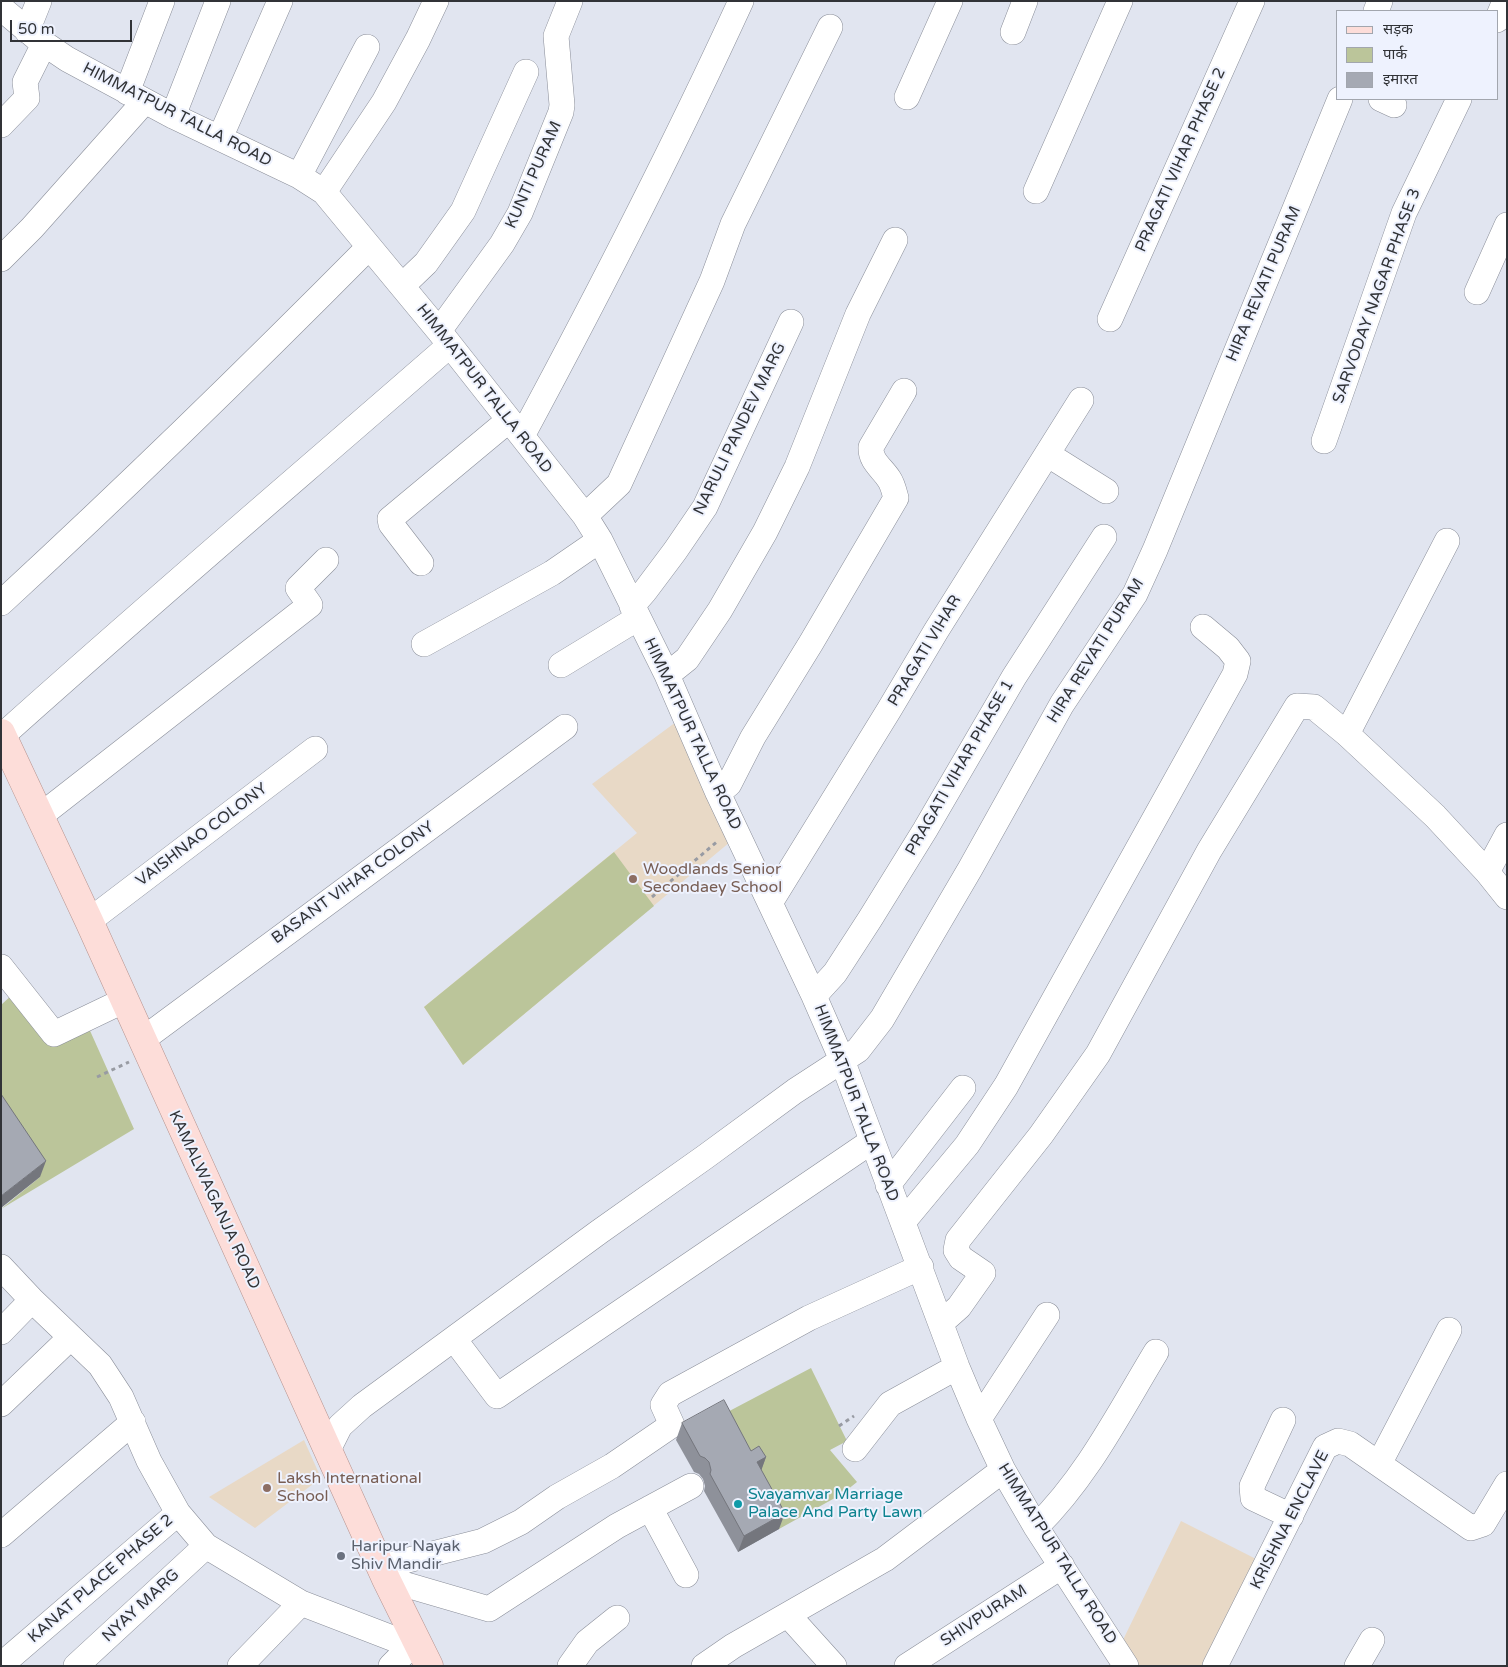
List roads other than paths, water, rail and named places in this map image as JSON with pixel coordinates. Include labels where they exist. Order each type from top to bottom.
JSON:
[{"type":"main road","name":"KAMALWAGANJA ROAD","points":[[2,734],[89,921],[384,1573],[429,1666]]},
{"type":"street","points":[[1,125],[27,98],[25,82],[36,37],[39,1]]},
{"type":"street","points":[[1,259],[32,228],[136,97],[162,1]]},
{"type":"street","points":[[173,116],[218,1]]},
{"type":"street","points":[[220,138],[280,1]]},
{"type":"street","points":[[324,192],[384,102],[436,1]]},
{"type":"street","name":"KUNTI PURAM","points":[[2,734],[282,492],[444,338],[520,213],[561,112],[556,36],[570,1]]},
{"type":"street","points":[[421,563],[391,524],[390,519],[515,428],[636,221],[688,116],[741,1]]},
{"type":"street","points":[[907,97],[950,1]]},
{"type":"street","points":[[1013,32],[1025,1]]},
{"type":"street","points":[[1036,190],[1120,1]]},
{"type":"street","name":"PRAGATI VIHAR PHASE 2","points":[[1110,319],[1252,1]]},
{"type":"street","name":"HIMMATPUR TALLA ROAD","points":[[1,8],[67,60],[173,116],[299,176],[324,192],[444,338],[585,516],[600,540],[667,675],[718,793],[814,996],[842,1060],[957,1368],[978,1419],[1003,1470],[1036,1527],[1123,1665]]},
{"type":"street","points":[[585,516],[619,484],[712,281],[734,224],[830,27]]},
{"type":"street","points":[[299,176],[367,47]]},
{"type":"street","points":[[402,286],[426,263],[463,212],[526,72]]},
{"type":"street","name":"HIRA REVATI PURAM","points":[[328,1450],[340,1426],[362,1406],[795,1091],[858,1050],[882,1019],[970,869],[1062,704],[1135,594],[1155,550],[1340,100]]},
{"type":"street","name":"SARVODAY NAGAR PHASE 3","points":[[1324,440],[1404,213],[1459,100]]},
{"type":"street","points":[[1477,292],[1507,225]]},
{"type":"street","points":[[667,675],[687,659],[720,610],[765,532],[797,467],[858,314],[895,240]]},
{"type":"street","points":[[1,604],[110,503],[276,340],[368,246]]},
{"type":"street","name":"NARULI PANDEV MARG","points":[[561,665],[635,612],[645,591],[675,551],[704,507],[756,400],[791,322]]},
{"type":"street","points":[[718,793],[729,784],[753,738],[896,498],[888,477],[872,457],[871,447],[904,391]]},
{"type":"street","name":"PRAGATI VIHAR","points":[[770,903],[890,710],[936,631],[1081,400]]},
{"type":"street","points":[[1047,454],[1106,490]]},
{"type":"street","name":"PRAGATI VIHAR PHASE 1","points":[[814,996],[835,973],[870,920],[1014,677],[1104,537]]},
{"type":"street","points":[[424,644],[552,573],[600,540]]},
{"type":"street","points":[[1347,734],[1447,541]]},
{"type":"street","points":[[40,816],[310,605],[298,588],[326,560]]},
{"type":"street","points":[[903,1222],[966,1145],[1006,1086],[1235,674],[1238,661],[1228,648],[1202,627]]},
{"type":"street","points":[[941,1323],[959,1306],[983,1273],[961,1258],[956,1250],[958,1240],[1041,1135],[1098,1054],[1209,851],[1297,706],[1314,706],[1347,734],[1435,816],[1487,872],[1507,897]]},
{"type":"street","name":"BASANT VIHAR COLONY","points":[[145,1046],[565,727]]},
{"type":"street","name":"VAISHNAO COLONY","points":[[89,921],[315,749]]},
{"type":"street","points":[[1487,872],[1507,836]]},
{"type":"street","points":[[1,967],[54,1034],[124,1000]]},
{"type":"street","points":[[888,1185],[963,1088]]},
{"type":"street","points":[[454,1339],[497,1396],[872,1141]]},
{"type":"street","points":[[1,1267],[70,1338],[100,1365],[121,1397],[148,1461],[178,1513],[206,1546],[301,1603],[397,1640],[416,1641]]},
{"type":"street","points":[[384,1573],[483,1541],[521,1522],[557,1497],[612,1466],[672,1425],[663,1405],[670,1394],[809,1318],[920,1267]]},
{"type":"street","points":[[1,1332],[32,1300]]},
{"type":"street","points":[[978,1419],[1047,1315]]},
{"type":"street","points":[[1379,1464],[1449,1330]]},
{"type":"street","points":[[1,1404],[70,1338]]},
{"type":"street","points":[[1036,1527],[1055,1508],[1086,1468],[1156,1352]]},
{"type":"street","points":[[855,1449],[890,1404],[957,1368]]},
{"type":"street","points":[[1283,1420],[1252,1486],[1253,1498],[1291,1516]]},
{"type":"street","points":[[1,1535],[133,1422]]},
{"type":"street","name":"KRISHNA ENCLAVE","points":[[1215,1666],[1325,1447],[1338,1441],[1350,1444],[1472,1528],[1483,1524],[1507,1484]]},
{"type":"street","points":[[704,1666],[733,1646],[898,1550],[1003,1470]]},
{"type":"street","points":[[384,1573],[489,1609],[617,1526],[691,1486]]},
{"type":"street","points":[[650,1508],[686,1575]]},
{"type":"street","name":"KANAT PLACE PHASE 2","points":[[1,1665],[178,1513]]},
{"type":"street","name":"NYAY MARG","points":[[76,1666],[206,1546]]},
{"type":"street","name":"SHIVPURAM","points":[[907,1666],[1062,1566]]},
{"type":"street","points":[[240,1666],[301,1603]]},
{"type":"street","points":[[788,1615],[834,1666]]},
{"type":"street","points":[[570,1666],[588,1642],[617,1618]]},
{"type":"street","points":[[1358,1666],[1372,1640]]},
{"type":"street","points":[[391,1666],[416,1641]]},
{"type":"place","name":"Woodlands Senior Secondaey School","points":[[633,879]]},
{"type":"place","name":"Laksh International School","points":[[267,1488]]},
{"type":"place","name":"Svayamvar Marriage Palace And Party Lawn","points":[[738,1504]]},
{"type":"place","name":"Haripur Nayak Shiv Mandir","points":[[341,1556]]}]
